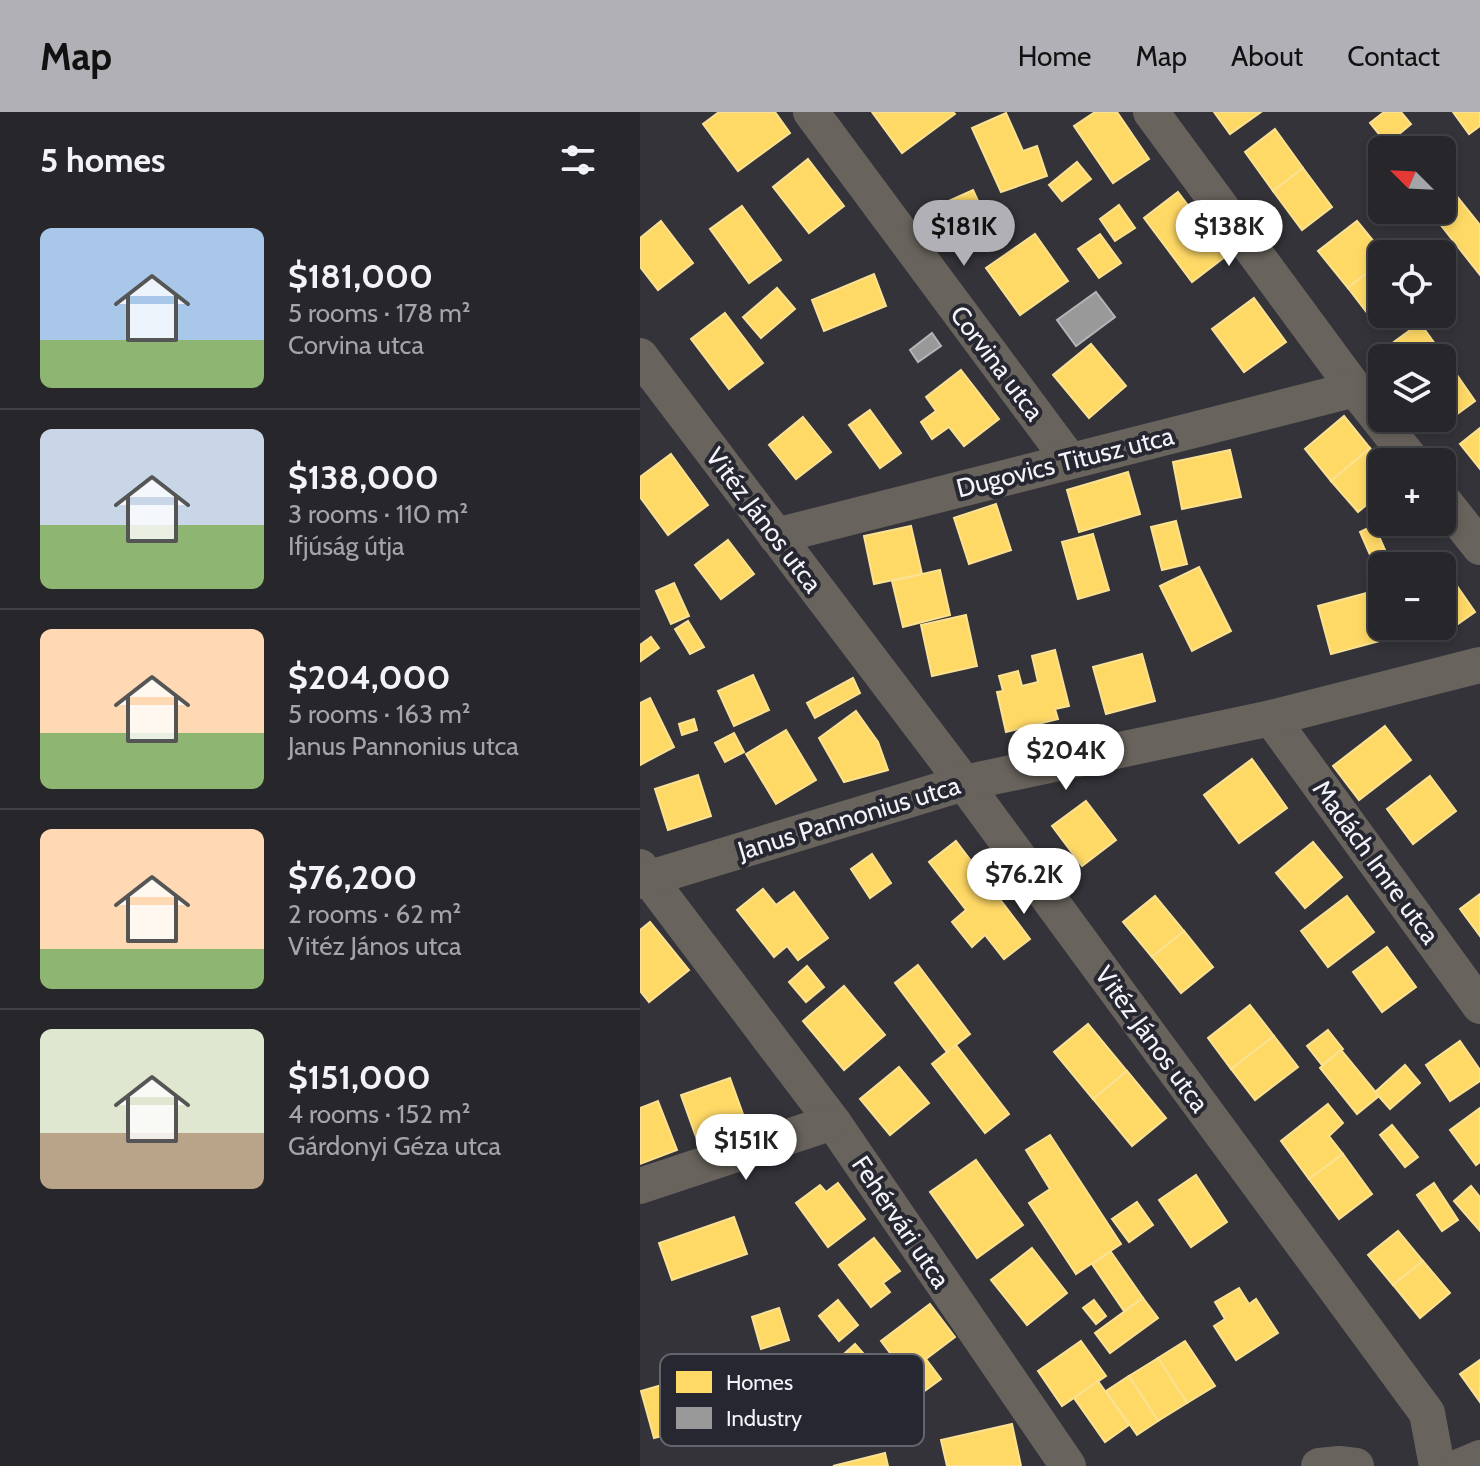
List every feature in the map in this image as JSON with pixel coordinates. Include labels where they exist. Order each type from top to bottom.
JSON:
[{"type":"street","name":"Corvina utca","points":[[811,112],[1070,461]]},
{"type":"street","points":[[1151,112],[1402,448]]},
{"type":"street","name":"Vitéz János utca","points":[[640,356],[964,783],[1427,1413],[1437,1466]]},
{"type":"street","name":"Dugovics Titusz utca","points":[[776,536],[1355,389]]},
{"type":"street","points":[[1456,517],[1480,547]]},
{"type":"street","name":"Janus Pannonius utca","points":[[643,876],[964,783],[1271,718],[1480,665]]},
{"type":"street","name":"Madách Imre utca","points":[[1271,718],[1480,1006]]},
{"type":"street","name":"Fehérvári utca","points":[[643,876],[833,1122],[1068,1466]]},
{"type":"street","points":[[640,1186],[833,1122]]},
{"type":"street","points":[[1461,1466],[1480,1458]]},
{"type":"street","points":[[1319,1466],[1356,1466]]},
{"type":"building: Homes","points":[[719,112],[775,112],[790,133],[738,171],[703,124]]},
{"type":"building: Homes","points":[[872,112],[953,112],[955,114],[902,153]]},
{"type":"building: Homes","points":[[1095,112],[1117,112],[1149,159],[1113,183],[1074,126]]},
{"type":"building: Homes","points":[[1214,112],[1261,112],[1230,134]]},
{"type":"building: Homes","points":[[1384,112],[1401,112],[1411,124],[1397,136],[1381,136],[1370,123]]},
{"type":"building: Homes","points":[[1453,112],[1480,112],[1480,126],[1469,134]]},
{"type":"building: Homes","points":[[1006,113],[1023,151],[1037,146],[1047,176],[1001,192],[972,128]]},
{"type":"building: Homes","points":[[1275,129],[1303,168],[1273,191],[1245,152]]},
{"type":"building: Homes","points":[[808,159],[844,206],[809,233],[773,187]]},
{"type":"building: Homes","points":[[1077,162],[1091,179],[1062,201],[1049,185]]},
{"type":"building: Homes","points":[[1303,168],[1332,207],[1302,230],[1273,191]]},
{"type":"building: Homes","points":[[973,190],[990,227],[959,241],[942,204]]},
{"type":"building: Homes","points":[[1178,192],[1226,256],[1192,282],[1144,218]]},
{"type":"building: Homes","points":[[1456,195],[1480,225],[1480,275],[1456,244],[1456,240],[1453,240],[1440,224],[1456,224]]},
{"type":"building: Homes","points":[[1119,205],[1135,228],[1115,241],[1100,219]]},
{"type":"building: Homes","points":[[742,206],[781,260],[749,283],[710,229]]},
{"type":"building: Homes","points":[[661,221],[693,263],[658,290],[640,267],[640,238]]},
{"type":"building: Homes","points":[[1357,221],[1373,240],[1368,240],[1368,272],[1348,288],[1318,251]]},
{"type":"building: Homes","points":[[1035,234],[1068,281],[1020,315],[986,268]]},
{"type":"building: Homes","points":[[1100,234],[1121,263],[1099,278],[1078,249]]},
{"type":"building: Homes","points":[[1368,272],[1368,314],[1348,288]]},
{"type":"building: Homes","points":[[874,274],[886,306],[824,331],[812,300]]},
{"type":"building: Homes","points":[[777,288],[795,309],[761,338],[743,317]]},
{"type":"building: Homes","points":[[1254,298],[1286,342],[1244,372],[1212,329]]},
{"type":"building: Homes","points":[[725,313],[763,363],[729,389],[691,339]]},
{"type":"building: Homes","points":[[1413,328],[1424,328],[1435,344],[1391,344]]},
{"type":"building: Homes","points":[[1091,344],[1126,386],[1089,418],[1053,375]]},
{"type":"building: Homes","points":[[961,370],[999,419],[964,446],[949,427],[932,439],[921,422],[936,411],[926,397]]},
{"type":"building: Homes","points":[[1456,374],[1475,401],[1456,415]]},
{"type":"building: Homes","points":[[870,410],[901,453],[880,468],[849,425]]},
{"type":"building: Homes","points":[[1344,416],[1370,448],[1331,481],[1305,449]]},
{"type":"building: Homes","points":[[803,417],[831,452],[796,479],[769,445]]},
{"type":"building: Homes","points":[[1480,428],[1480,469],[1460,444]]},
{"type":"building: Homes","points":[[1230,450],[1241,497],[1182,509],[1173,462]]},
{"type":"building: Homes","points":[[1368,450],[1368,504],[1358,512],[1331,481]]},
{"type":"building: Homes","points":[[671,454],[708,505],[668,535],[640,497],[640,477]]},
{"type":"building: Homes","points":[[1128,472],[1140,514],[1079,532],[1067,490]]},
{"type":"building: Homes","points":[[996,504],[1011,550],[969,564],[954,518]]},
{"type":"building: Homes","points":[[1176,521],[1187,564],[1162,570],[1151,527]]},
{"type":"building: Homes","points":[[911,526],[922,574],[874,584],[864,536]]},
{"type":"building: Homes","points":[[1368,528],[1368,536],[1379,536],[1386,552],[1369,552],[1360,532]]},
{"type":"building: Homes","points":[[1093,534],[1109,590],[1078,599],[1062,542]]},
{"type":"building: Homes","points":[[728,540],[754,574],[721,599],[695,565]]},
{"type":"building: Homes","points":[[1199,567],[1231,631],[1192,651],[1160,586]]},
{"type":"building: Homes","points":[[940,570],[950,615],[903,627],[892,581]]},
{"type":"building: Homes","points":[[674,583],[689,616],[671,624],[656,591]]},
{"type":"building: Homes","points":[[1456,584],[1475,612],[1456,625]]},
{"type":"building: Homes","points":[[1368,593],[1368,640],[1383,640],[1331,654],[1318,606]]},
{"type":"building: Homes","points":[[966,615],[977,666],[932,676],[921,625]]},
{"type":"building: Homes","points":[[688,621],[704,647],[690,654],[675,629]]},
{"type":"building: Homes","points":[[651,637],[659,648],[641,661],[640,645]]},
{"type":"building: Homes","points":[[1055,650],[1069,706],[1055,709],[1058,719],[1006,732],[997,692],[1003,691],[999,676],[1018,671],[1022,686],[1038,682],[1032,656]]},
{"type":"building: Homes","points":[[1142,654],[1155,701],[1106,714],[1093,667]]},
{"type":"building: Homes","points":[[753,675],[769,710],[734,726],[718,691]]},
{"type":"building: Homes","points":[[853,678],[860,693],[815,718],[807,703]]},
{"type":"building: Homes","points":[[650,698],[674,747],[640,765],[640,703]]},
{"type":"building: Homes","points":[[856,711],[878,742],[888,770],[844,782],[819,738]]},
{"type":"building: Homes","points":[[694,719],[697,730],[682,735],[679,724]]},
{"type":"building: Homes","points":[[1385,726],[1411,760],[1359,800],[1333,766]]},
{"type":"building: Homes","points":[[786,730],[816,780],[776,804],[746,754]]},
{"type":"building: Homes","points":[[734,733],[744,752],[725,762],[715,743]]},
{"type":"building: Homes","points":[[1252,759],[1287,808],[1239,843],[1204,795]]},
{"type":"building: Homes","points":[[698,775],[711,816],[668,830],[655,789]]},
{"type":"building: Homes","points":[[1430,776],[1456,811],[1413,844],[1387,809]]},
{"type":"building: Homes","points":[[1086,801],[1116,840],[1082,866],[1052,826]]},
{"type":"building: Homes","points":[[956,841],[1030,939],[1004,959],[985,935],[972,947],[952,922],[966,910],[929,862]]},
{"type":"building: Homes","points":[[1313,842],[1342,877],[1305,908],[1276,873]]},
{"type":"building: Homes","points":[[872,854],[891,883],[870,898],[851,869]]},
{"type":"building: Homes","points":[[763,889],[776,905],[794,892],[828,938],[798,960],[787,946],[774,957],[737,910]]},
{"type":"building: Homes","points":[[1480,894],[1480,936],[1460,909]]},
{"type":"building: Homes","points":[[1155,896],[1184,931],[1152,957],[1123,922]]},
{"type":"building: Homes","points":[[1347,896],[1374,932],[1328,967],[1301,931]]},
{"type":"building: Homes","points":[[650,922],[689,970],[649,1002],[640,991],[640,930]]},
{"type":"building: Homes","points":[[1184,931],[1213,967],[1181,993],[1152,957]]},
{"type":"building: Homes","points":[[1387,947],[1416,987],[1382,1012],[1353,972]]},
{"type":"building: Homes","points":[[918,965],[970,1034],[947,1052],[895,983]]},
{"type":"building: Homes","points":[[807,966],[824,987],[806,1002],[789,982]]},
{"type":"building: Homes","points":[[844,986],[885,1035],[844,1070],[803,1021]]},
{"type":"building: Homes","points":[[1250,1005],[1274,1036],[1231,1069],[1208,1038]]},
{"type":"building: Homes","points":[[1088,1024],[1127,1071],[1093,1099],[1054,1052]]},
{"type":"building: Homes","points":[[1328,1030],[1343,1049],[1322,1065],[1307,1046]]},
{"type":"building: Homes","points":[[1274,1036],[1298,1067],[1255,1100],[1231,1069]]},
{"type":"building: Homes","points":[[1460,1041],[1480,1070],[1480,1081],[1450,1101],[1426,1065]]},
{"type":"building: Homes","points":[[956,1045],[1009,1114],[985,1133],[932,1064]]},
{"type":"building: Homes","points":[[1341,1050],[1379,1096],[1357,1114],[1320,1068]]},
{"type":"building: Homes","points":[[1405,1065],[1420,1083],[1390,1109],[1375,1092]]},
{"type":"building: Homes","points":[[899,1067],[929,1103],[890,1135],[860,1099]]},
{"type":"building: Homes","points":[[1127,1071],[1166,1118],[1132,1146],[1093,1099]]},
{"type":"building: Homes","points":[[730,1078],[749,1131],[700,1148],[681,1095]]},
{"type":"building: Homes","points":[[658,1101],[677,1150],[640,1164],[640,1108]]},
{"type":"building: Homes","points":[[1328,1104],[1343,1123],[1329,1136],[1343,1154],[1309,1179],[1281,1141]]},
{"type":"building: Homes","points":[[1480,1108],[1480,1162],[1476,1165],[1450,1130]]},
{"type":"building: Homes","points":[[1392,1125],[1418,1157],[1405,1167],[1380,1135]]},
{"type":"building: Homes","points":[[1050,1135],[1121,1244],[1076,1274],[1029,1203],[1050,1189],[1026,1150]]},
{"type":"building: Homes","points":[[1343,1154],[1372,1194],[1339,1219],[1309,1179]]},
{"type":"building: Homes","points":[[976,1160],[1023,1225],[977,1258],[930,1192]]},
{"type":"building: Homes","points":[[1196,1175],[1227,1222],[1191,1247],[1159,1200]]},
{"type":"building: Homes","points":[[838,1183],[865,1219],[828,1247],[796,1203],[820,1185],[826,1192]]},
{"type":"building: Homes","points":[[1434,1183],[1458,1220],[1442,1231],[1417,1195]]},
{"type":"building: Homes","points":[[1471,1186],[1480,1197],[1480,1231],[1454,1201]]},
{"type":"building: Homes","points":[[1137,1202],[1153,1225],[1129,1242],[1112,1219]]},
{"type":"building: Homes","points":[[734,1217],[747,1254],[672,1280],[659,1243]]},
{"type":"building: Homes","points":[[1398,1231],[1423,1261],[1393,1285],[1368,1255]]},
{"type":"building: Homes","points":[[874,1238],[900,1271],[883,1283],[890,1292],[871,1307],[839,1265]]},
{"type":"building: Homes","points":[[1032,1248],[1067,1293],[1027,1325],[991,1280]]},
{"type":"building: Homes","points":[[1111,1252],[1143,1298],[1124,1311],[1092,1264]]},
{"type":"building: Homes","points":[[1423,1261],[1450,1293],[1420,1318],[1393,1285]]},
{"type":"building: Homes","points":[[1239,1288],[1249,1304],[1256,1299],[1278,1333],[1236,1360],[1214,1326],[1225,1319],[1215,1302]]},
{"type":"building: Homes","points":[[1143,1298],[1158,1318],[1110,1353],[1095,1333]]},
{"type":"building: Homes","points":[[838,1300],[858,1325],[839,1341],[819,1316]]},
{"type":"building: Homes","points":[[1094,1300],[1106,1316],[1096,1324],[1083,1308]]},
{"type":"building: Homes","points":[[930,1304],[955,1337],[926,1359],[941,1379],[924,1391],[924,1354],[891,1354],[881,1341]]},
{"type":"building: Homes","points":[[779,1308],[789,1340],[761,1349],[752,1317]]},
{"type":"building: Homes","points":[[1081,1341],[1106,1376],[1062,1406],[1038,1371]]},
{"type":"building: Homes","points":[[1185,1341],[1215,1386],[1187,1403],[1158,1358]]},
{"type":"building: Homes","points":[[855,1344],[864,1354],[844,1354]]},
{"type":"building: Homes","points":[[1158,1358],[1187,1403],[1158,1421],[1129,1376]]},
{"type":"building: Homes","points":[[1480,1360],[1480,1402],[1460,1374]]},
{"type":"building: Homes","points":[[1129,1376],[1158,1421],[1137,1435],[1106,1391]]},
{"type":"building: Homes","points":[[1098,1381],[1129,1425],[1105,1442],[1074,1398]]},
{"type":"building: Homes","points":[[660,1386],[660,1436],[654,1438],[641,1391]]},
{"type":"building: Homes","points":[[1012,1424],[1021,1466],[947,1466],[941,1440]]},
{"type":"building: Homes","points":[[885,1453],[888,1466],[833,1466]]},
{"type":"building: Industry","points":[[1096,292],[1115,317],[1076,346],[1057,320]]},
{"type":"building: Industry","points":[[932,333],[941,346],[918,362],[910,350]]}]
